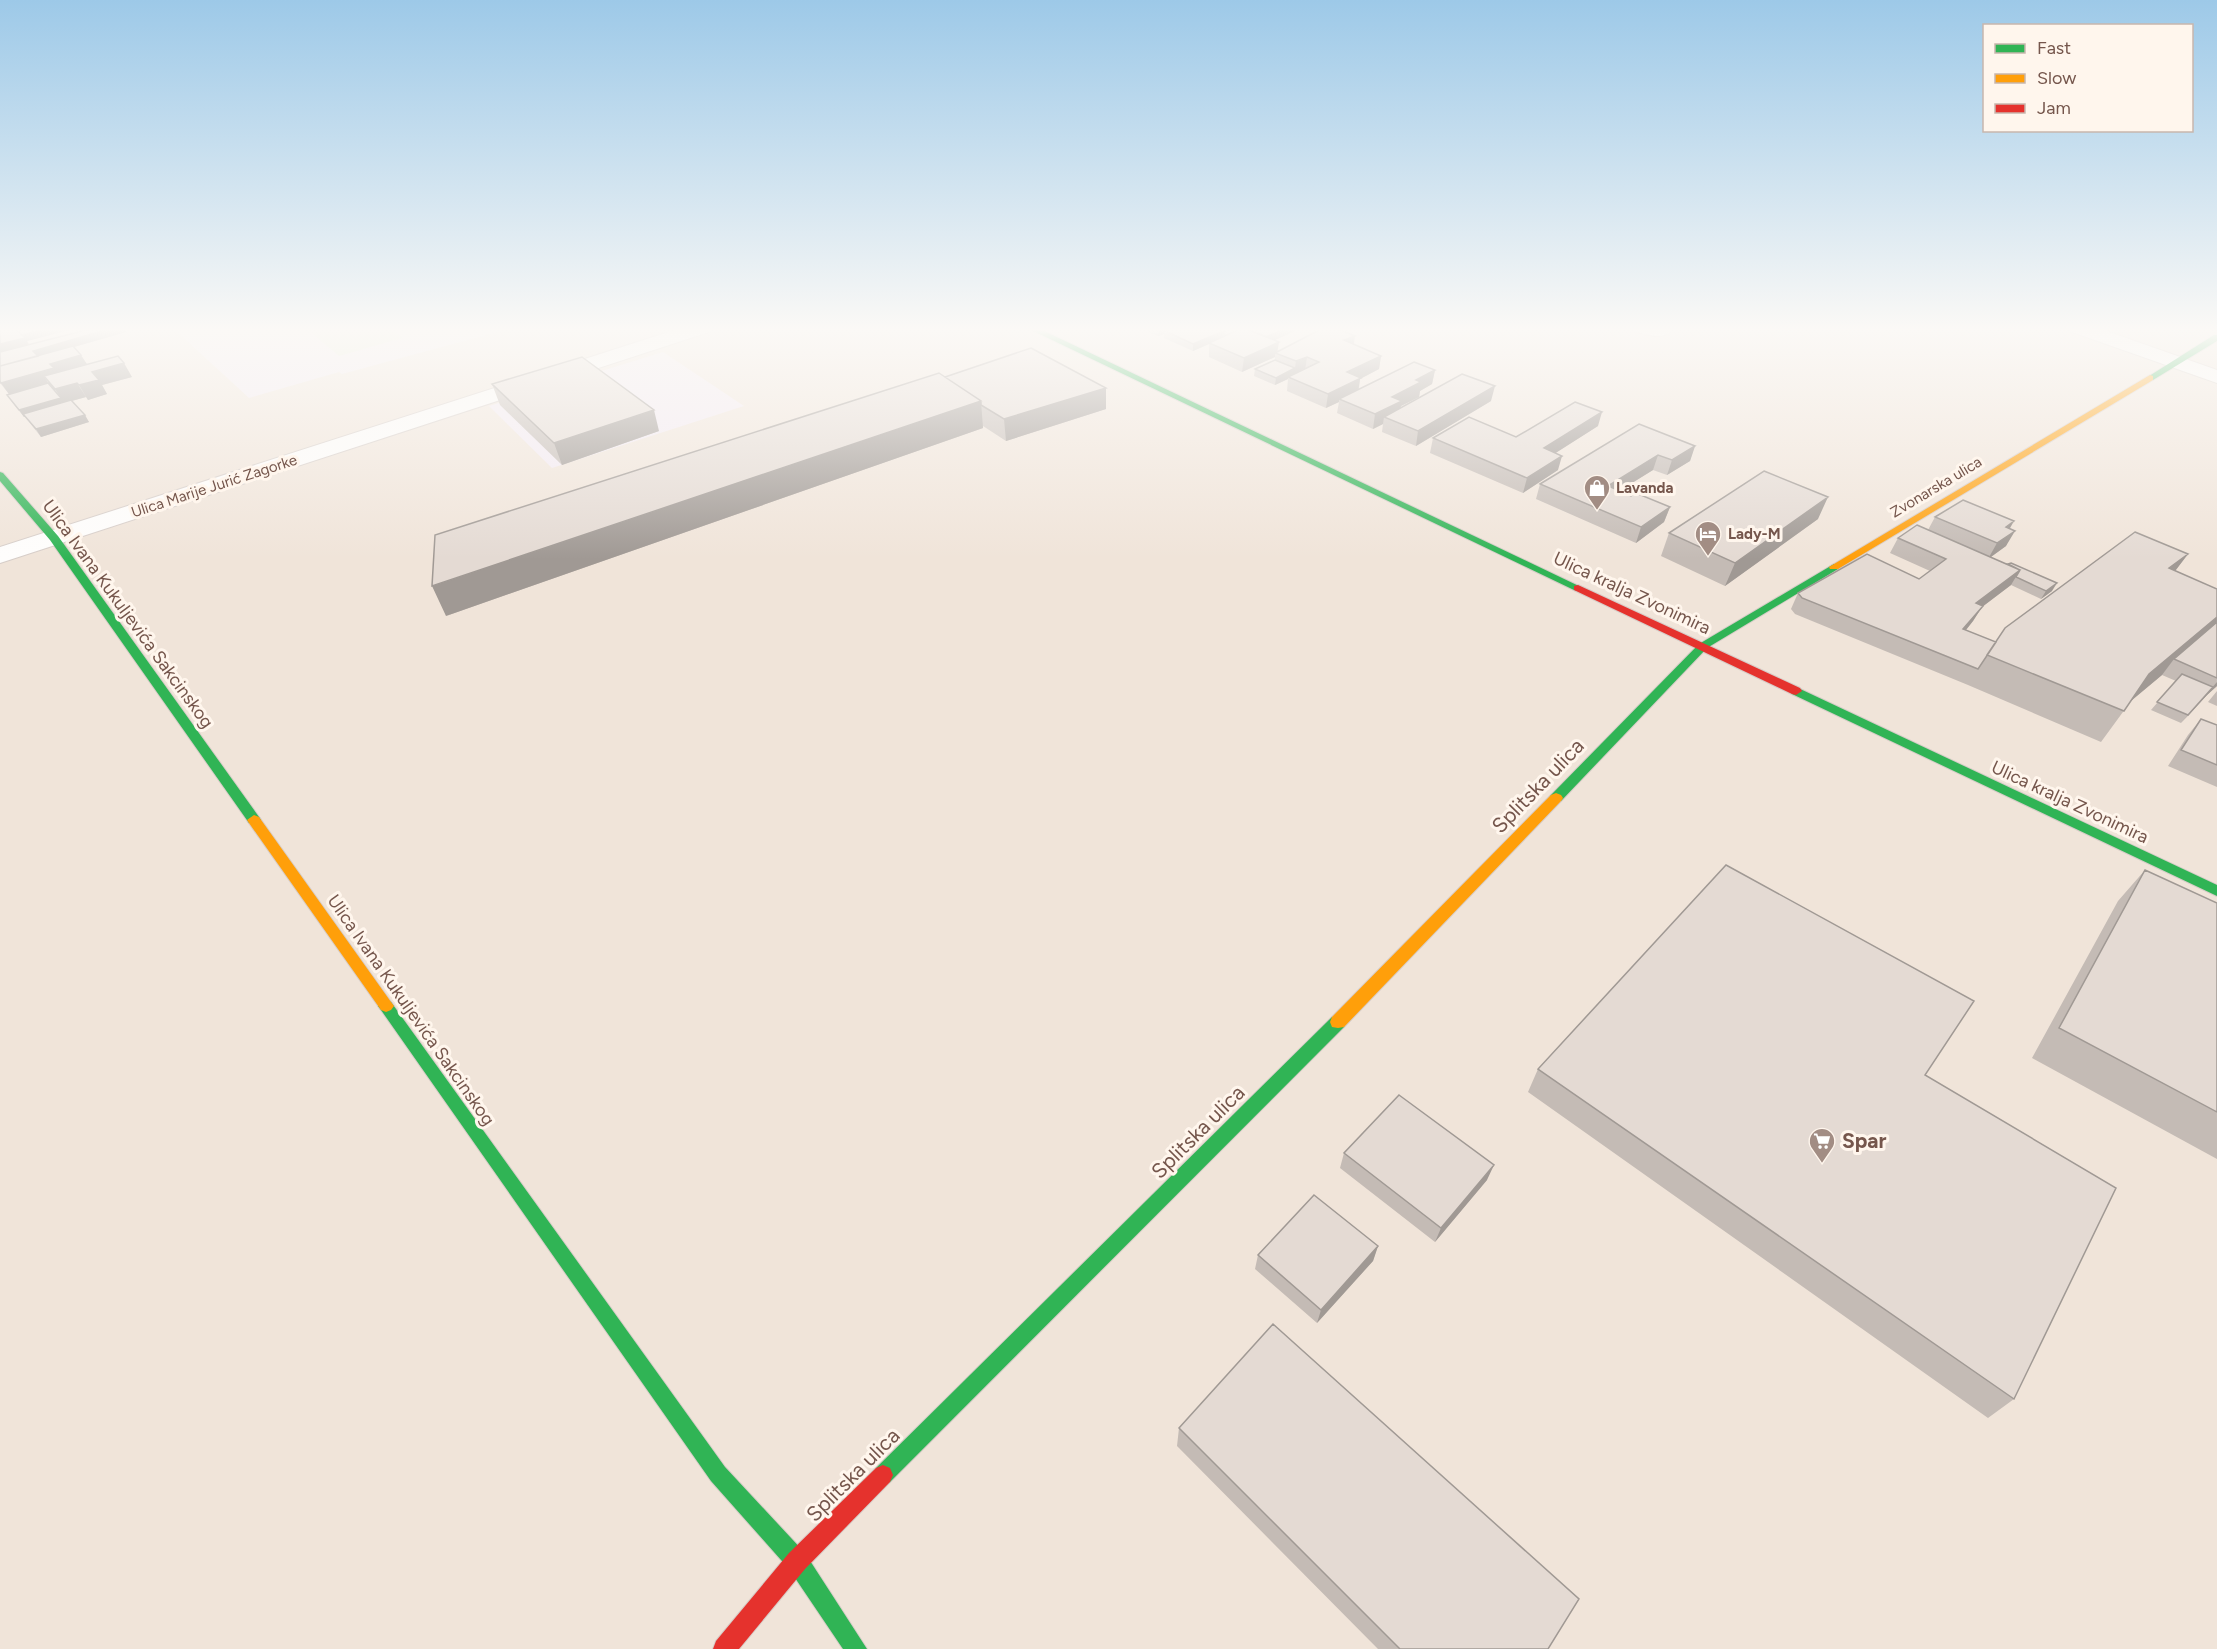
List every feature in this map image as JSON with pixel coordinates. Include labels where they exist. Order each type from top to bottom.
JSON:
[{"type":"street","name":"Ulica Marije Jurić Zagorke","points":[[0,555],[465,405]]},
{"type":"street","name":"Ulica kralja Zvonimira","points":[[1194,405],[2217,891]]},
{"type":"street","name":"Zvonarska ulica","points":[[1703,646],[2102,405]]},
{"type":"street","name":"Ulica Ivana Kukuljevića Sakcinskog","points":[[0,475],[54,538],[718,1474],[797,1561],[856,1649]]},
{"type":"street","name":"Splitska ulica","points":[[724,1649],[797,1561],[1352,1008],[1703,646]]},
{"type":"shaded area","points":[[0,405],[2217,405],[2217,1649],[0,1649]]},
{"type":"shaded area","points":[[742,405],[744,406],[552,468],[489,406]]},
{"type":"building","points":[[15,405],[37,405],[19,410]]},
{"type":"building","points":[[54,405],[76,405],[85,415],[36,429],[23,414]]},
{"type":"building","points":[[514,405],[647,405],[654,410],[554,443]]},
{"type":"building","points":[[840,405],[969,405],[432,586],[435,535]]},
{"type":"building","points":[[981,405],[1050,405],[1004,419]]},
{"type":"building","points":[[1353,405],[1394,405],[1375,414]]},
{"type":"building","points":[[1406,405],[1463,405],[1418,431],[1384,417]]},
{"type":"building","points":[[1570,405],[1583,405],[1602,412],[1544,448],[1562,456],[1527,478],[1433,438],[1469,417],[1516,437]]},
{"type":"building","points":[[1639,424],[1695,446],[1672,460],[1658,455],[1608,486],[1631,496],[1636,493],[1670,507],[1641,527],[1540,484]]},
{"type":"building","points":[[1764,471],[1828,497],[1735,563],[1669,533]]},
{"type":"building","points":[[1963,500],[2014,521],[2006,527],[2015,531],[1997,543],[1935,517]]},
{"type":"building","points":[[1917,525],[2020,570],[1976,603],[1983,606],[1963,629],[1996,642],[1978,669],[1802,598],[1798,593],[1867,554],[1919,579],[1946,559],[1898,538]]},
{"type":"building","points":[[2135,532],[2188,554],[2169,568],[2217,589],[2217,617],[2149,674],[2124,711],[1987,655],[2005,628]]},
{"type":"building","points":[[2011,563],[2057,583],[2046,591],[2016,577],[2020,570],[2008,564]]},
{"type":"building","points":[[2217,622],[2217,678],[2174,659]]},
{"type":"building","points":[[2182,674],[2213,687],[2188,715],[2157,702]]},
{"type":"building","points":[[2201,719],[2217,725],[2217,765],[2181,750]]},
{"type":"building","name":"Spar","points":[[1726,865],[1974,1001],[1925,1075],[2116,1188],[2014,1399],[1538,1069]]},
{"type":"building","points":[[2145,870],[2217,903],[2217,1112],[2059,1028]]},
{"type":"building","points":[[1399,1095],[1494,1165],[1441,1228],[1344,1153]]},
{"type":"building","points":[[1314,1195],[1378,1246],[1321,1310],[1258,1255]]},
{"type":"building","points":[[1273,1324],[1579,1599],[1548,1649],[1400,1649],[1179,1428]]},
{"type":"traffic: fast","points":[[1193,405],[1578,588]]},
{"type":"traffic: fast","points":[[0,475],[54,538],[254,820]]},
{"type":"traffic: fast","points":[[1556,798],[1703,646],[1834,567]]},
{"type":"traffic: fast","points":[[1796,691],[2217,891]]},
{"type":"traffic: fast","points":[[386,1006],[718,1474],[797,1561],[856,1649]]},
{"type":"traffic: fast","points":[[883,1475],[1338,1022]]},
{"type":"traffic: slow","points":[[1834,567],[2105,405]]},
{"type":"traffic: slow","points":[[1338,1022],[1556,798]]},
{"type":"traffic: slow","points":[[254,820],[386,1006]]},
{"type":"traffic: jam","points":[[1578,588],[1796,691]]},
{"type":"traffic: jam","points":[[724,1649],[797,1561],[883,1475]]},
{"type":"place","name":"Lavanda","points":[[1597,511]]},
{"type":"place","name":"Lady-M","points":[[1708,557]]},
{"type":"place","name":"Spar","points":[[1822,1164]]}]
